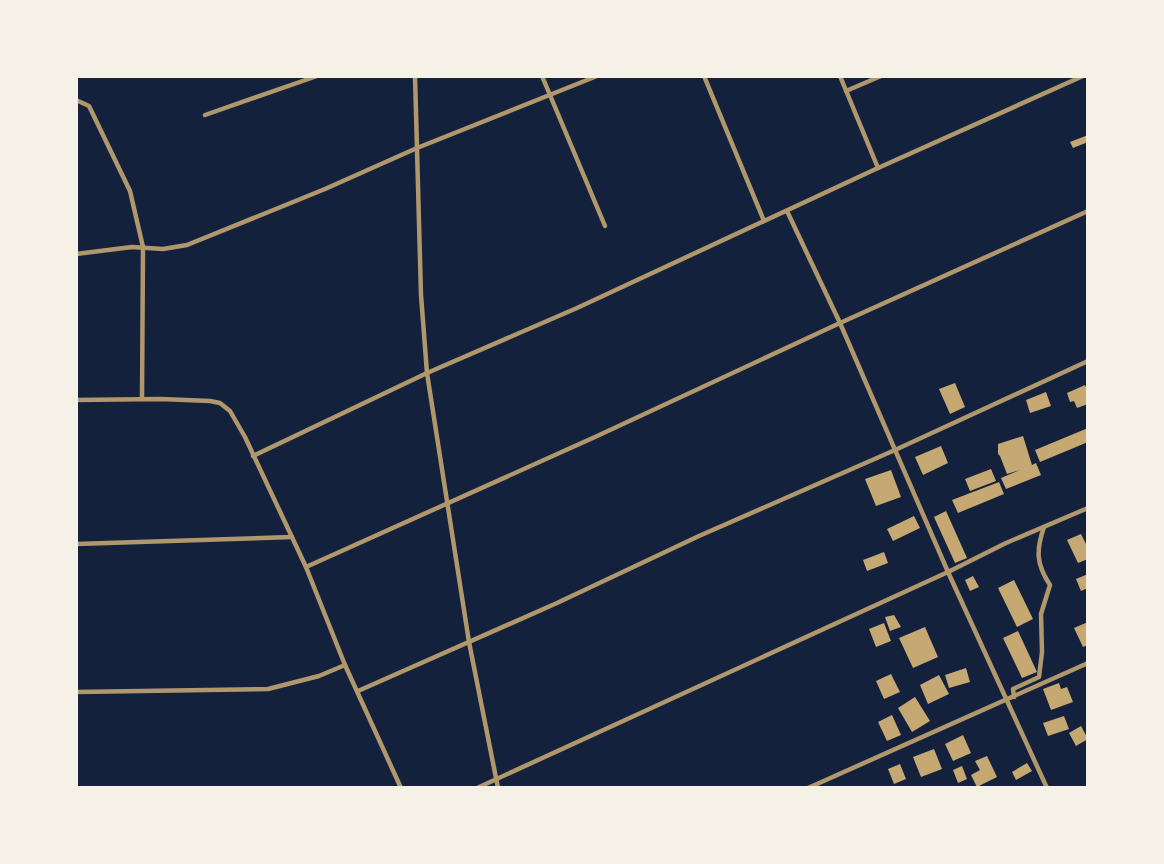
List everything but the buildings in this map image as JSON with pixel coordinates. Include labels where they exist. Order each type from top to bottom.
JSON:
[{"type":"street","points":[[204,115],[317,76]]},
{"type":"street","points":[[415,76],[421,295],[427,373],[470,642],[498,788]]},
{"type":"street","points":[[542,76],[605,226]]},
{"type":"street","points":[[76,254],[143,247],[163,249],[196,242],[417,148],[597,76]]},
{"type":"street","points":[[704,76],[764,221]]},
{"type":"street","points":[[840,76],[878,168]]},
{"type":"street","points":[[846,91],[881,76]]},
{"type":"street","points":[[253,456],[427,373],[578,308],[878,168],[1083,76]]},
{"type":"street","points":[[76,100],[89,106],[130,190],[143,247],[142,399]]},
{"type":"street","points":[[787,211],[840,323],[948,572],[1047,788]]},
{"type":"street","points":[[306,567],[596,437],[1088,211]]},
{"type":"street","points":[[358,691],[1088,361]]},
{"type":"street","points":[[76,400],[142,399],[220,403],[230,411],[306,567],[345,665],[401,788]]},
{"type":"street","points":[[477,788],[1088,508]]},
{"type":"street","points":[[1014,697],[1013,689],[1039,677],[1042,652],[1041,614],[1050,585],[1041,571],[1039,554],[1038,544],[1044,527]]},
{"type":"street","points":[[76,544],[292,537]]},
{"type":"street","points":[[808,788],[1088,663]]},
{"type":"street","points":[[76,692],[268,689],[319,676],[345,665]]}]
